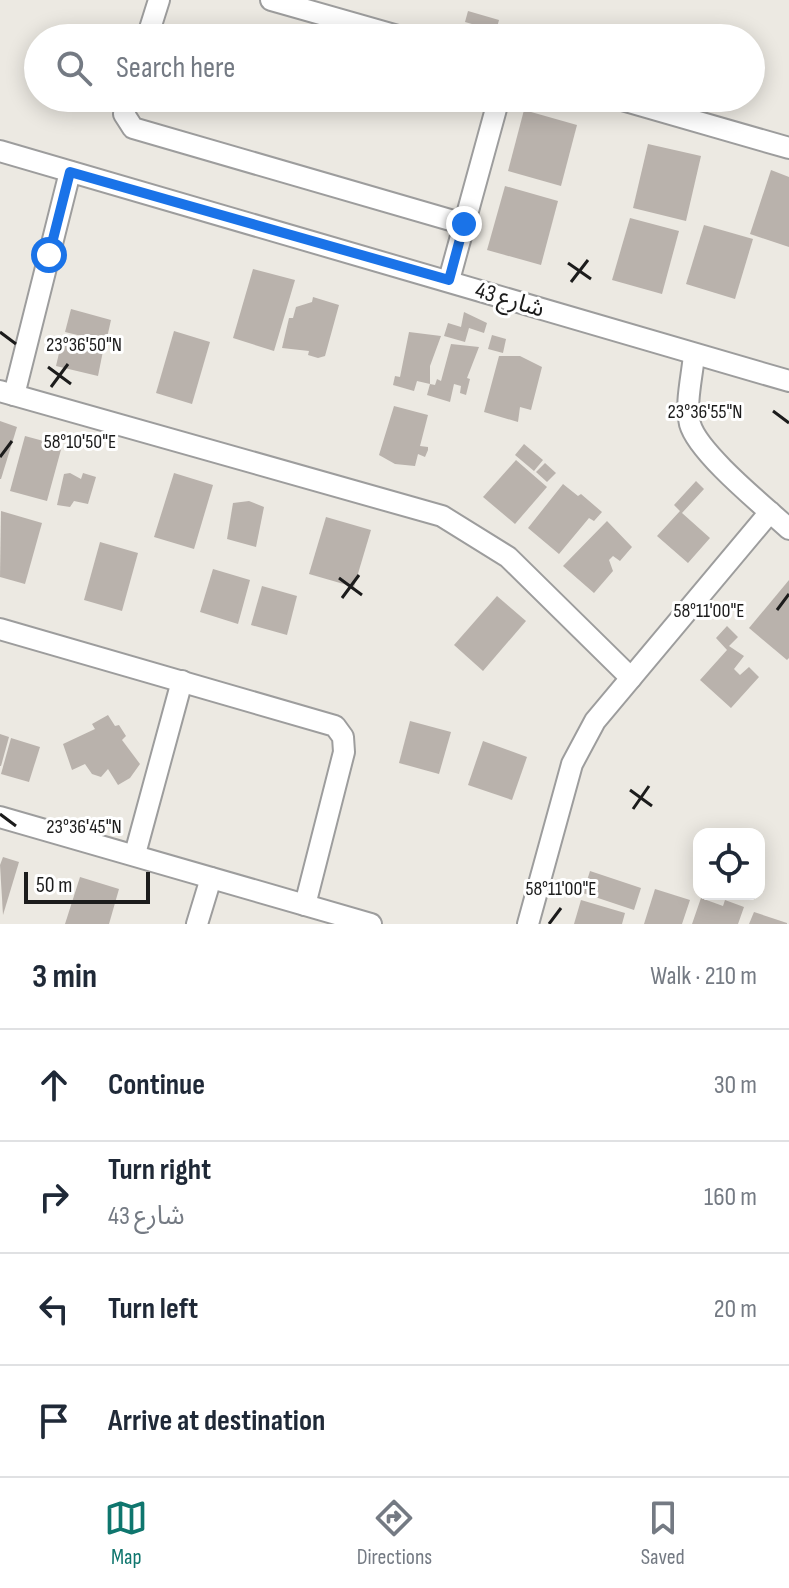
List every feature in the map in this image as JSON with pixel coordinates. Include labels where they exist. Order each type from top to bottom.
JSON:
[{"type":"street","points":[[151,24],[159,0]]},
{"type":"street","points":[[271,0],[356,24]]},
{"type":"street","points":[[125,112],[133,128],[464,224]]},
{"type":"street","points":[[449,280],[495,112]]},
{"type":"street","points":[[664,112],[789,148]]},
{"type":"street","name":"شارع 43","points":[[0,151],[789,381]]},
{"type":"street","points":[[70,172],[7,393],[442,516],[508,557],[631,678]]},
{"type":"street","points":[[694,355],[688,412],[691,427],[702,447],[789,529]]},
{"type":"street","points":[[528,924],[572,764],[595,721],[770,512]]},
{"type":"street","points":[[0,629],[329,724],[343,737],[344,752],[305,905]]},
{"type":"street","points":[[135,854],[182,681]]},
{"type":"street","points":[[0,817],[305,905],[327,918],[371,924]]},
{"type":"street","points":[[197,924],[211,878]]},
{"type":"building","points":[[468,11],[499,20],[498,24],[465,22]]},
{"type":"building","points":[[523,112],[577,125],[561,186],[508,171]]},
{"type":"building","points":[[648,144],[701,156],[686,221],[633,208]]},
{"type":"building","points":[[771,170],[789,177],[789,247],[750,234]]},
{"type":"building","points":[[505,186],[558,201],[541,265],[487,250]]},
{"type":"building","points":[[630,218],[679,231],[662,294],[612,280]]},
{"type":"building","points":[[704,225],[753,239],[735,299],[686,284]]},
{"type":"building","points":[[253,269],[295,280],[274,351],[233,338]]},
{"type":"building","points":[[313,297],[339,305],[325,356],[318,358],[308,355],[309,351],[282,348],[289,318],[293,318],[296,307],[312,302]]},
{"type":"building","points":[[71,309],[111,320],[106,342],[65,332]]},
{"type":"building","points":[[464,312],[487,323],[484,333],[469,328],[465,342],[444,336],[448,323],[461,327]]},
{"type":"building","points":[[174,331],[210,342],[192,404],[156,393]]},
{"type":"building","points":[[409,332],[441,336],[430,366],[430,384],[417,381],[414,391],[393,385],[395,376],[400,377]]},
{"type":"building","points":[[492,335],[506,339],[503,353],[488,349]]},
{"type":"building","points":[[63,336],[104,346],[98,376],[56,366]]},
{"type":"building","points":[[451,344],[479,347],[467,378],[470,379],[466,395],[460,393],[461,386],[454,384],[450,402],[427,395],[430,384],[435,385],[437,379],[441,381]]},
{"type":"building","points":[[499,356],[520,356],[542,367],[531,410],[520,407],[518,422],[484,412]]},
{"type":"building","points":[[394,406],[428,415],[420,446],[428,447],[428,450],[425,457],[418,454],[415,466],[395,464],[379,455]]},
{"type":"building","points":[[0,421],[17,427],[1,479],[0,479]]},
{"type":"building","points":[[25,436],[62,446],[47,501],[10,491]]},
{"type":"building","points":[[524,444],[543,460],[534,471],[515,455]]},
{"type":"building","points":[[516,460],[547,487],[515,524],[483,497]]},
{"type":"building","points":[[545,463],[556,473],[547,482],[536,472]]},
{"type":"building","points":[[70,473],[81,479],[83,473],[96,477],[88,504],[74,501],[70,507],[57,505],[64,474]]},
{"type":"building","points":[[174,473],[213,485],[194,549],[154,537]]},
{"type":"building","points":[[696,481],[704,489],[682,513],[710,538],[688,563],[657,536],[680,511],[674,505]]},
{"type":"building","points":[[563,484],[602,512],[594,521],[589,518],[559,554],[528,528]]},
{"type":"building","points":[[249,501],[264,507],[256,547],[227,539],[233,503]]},
{"type":"building","points":[[1,511],[42,523],[25,584],[0,577]]},
{"type":"building","points":[[326,517],[371,530],[354,587],[309,574]]},
{"type":"building","points":[[607,521],[632,547],[620,561],[613,556],[609,560],[613,571],[594,593],[563,566]]},
{"type":"building","points":[[100,542],[138,553],[122,611],[84,600]]},
{"type":"building","points":[[213,569],[250,580],[238,624],[200,612]]},
{"type":"building","points":[[789,580],[789,658],[787,660],[749,628]]},
{"type":"building","points":[[262,586],[297,596],[287,635],[251,625]]},
{"type":"building","points":[[497,596],[526,621],[483,671],[454,645]]},
{"type":"building","points":[[727,626],[738,637],[729,646],[744,656],[734,669],[740,675],[749,667],[759,677],[731,708],[700,680],[727,650],[716,638]]},
{"type":"building","points":[[108,715],[115,726],[119,725],[126,736],[122,740],[140,764],[130,778],[118,785],[108,769],[101,777],[92,774],[85,764],[72,770],[63,744],[95,729],[92,724]]},
{"type":"building","points":[[410,721],[451,732],[439,774],[399,763]]},
{"type":"building","points":[[0,734],[9,737],[1,766],[0,766]]},
{"type":"building","points":[[11,738],[40,747],[29,782],[1,774]]},
{"type":"building","points":[[483,741],[527,757],[512,800],[468,785]]},
{"type":"building","points":[[3,857],[19,862],[3,915],[0,865]]},
{"type":"building","points":[[590,871],[641,888],[634,910],[583,893]]},
{"type":"building","points":[[80,877],[119,889],[109,924],[65,924]]},
{"type":"building","points":[[655,889],[690,900],[682,924],[644,924]]},
{"type":"building","points":[[581,900],[625,913],[622,924],[574,924]]},
{"type":"building","points":[[700,900],[723,906],[725,900],[744,907],[738,924],[692,924]]},
{"type":"building","points":[[754,912],[787,923],[787,924],[749,924]]},
{"type":"route","points":[[49,255],[70,172],[449,280],[464,224]]}]
